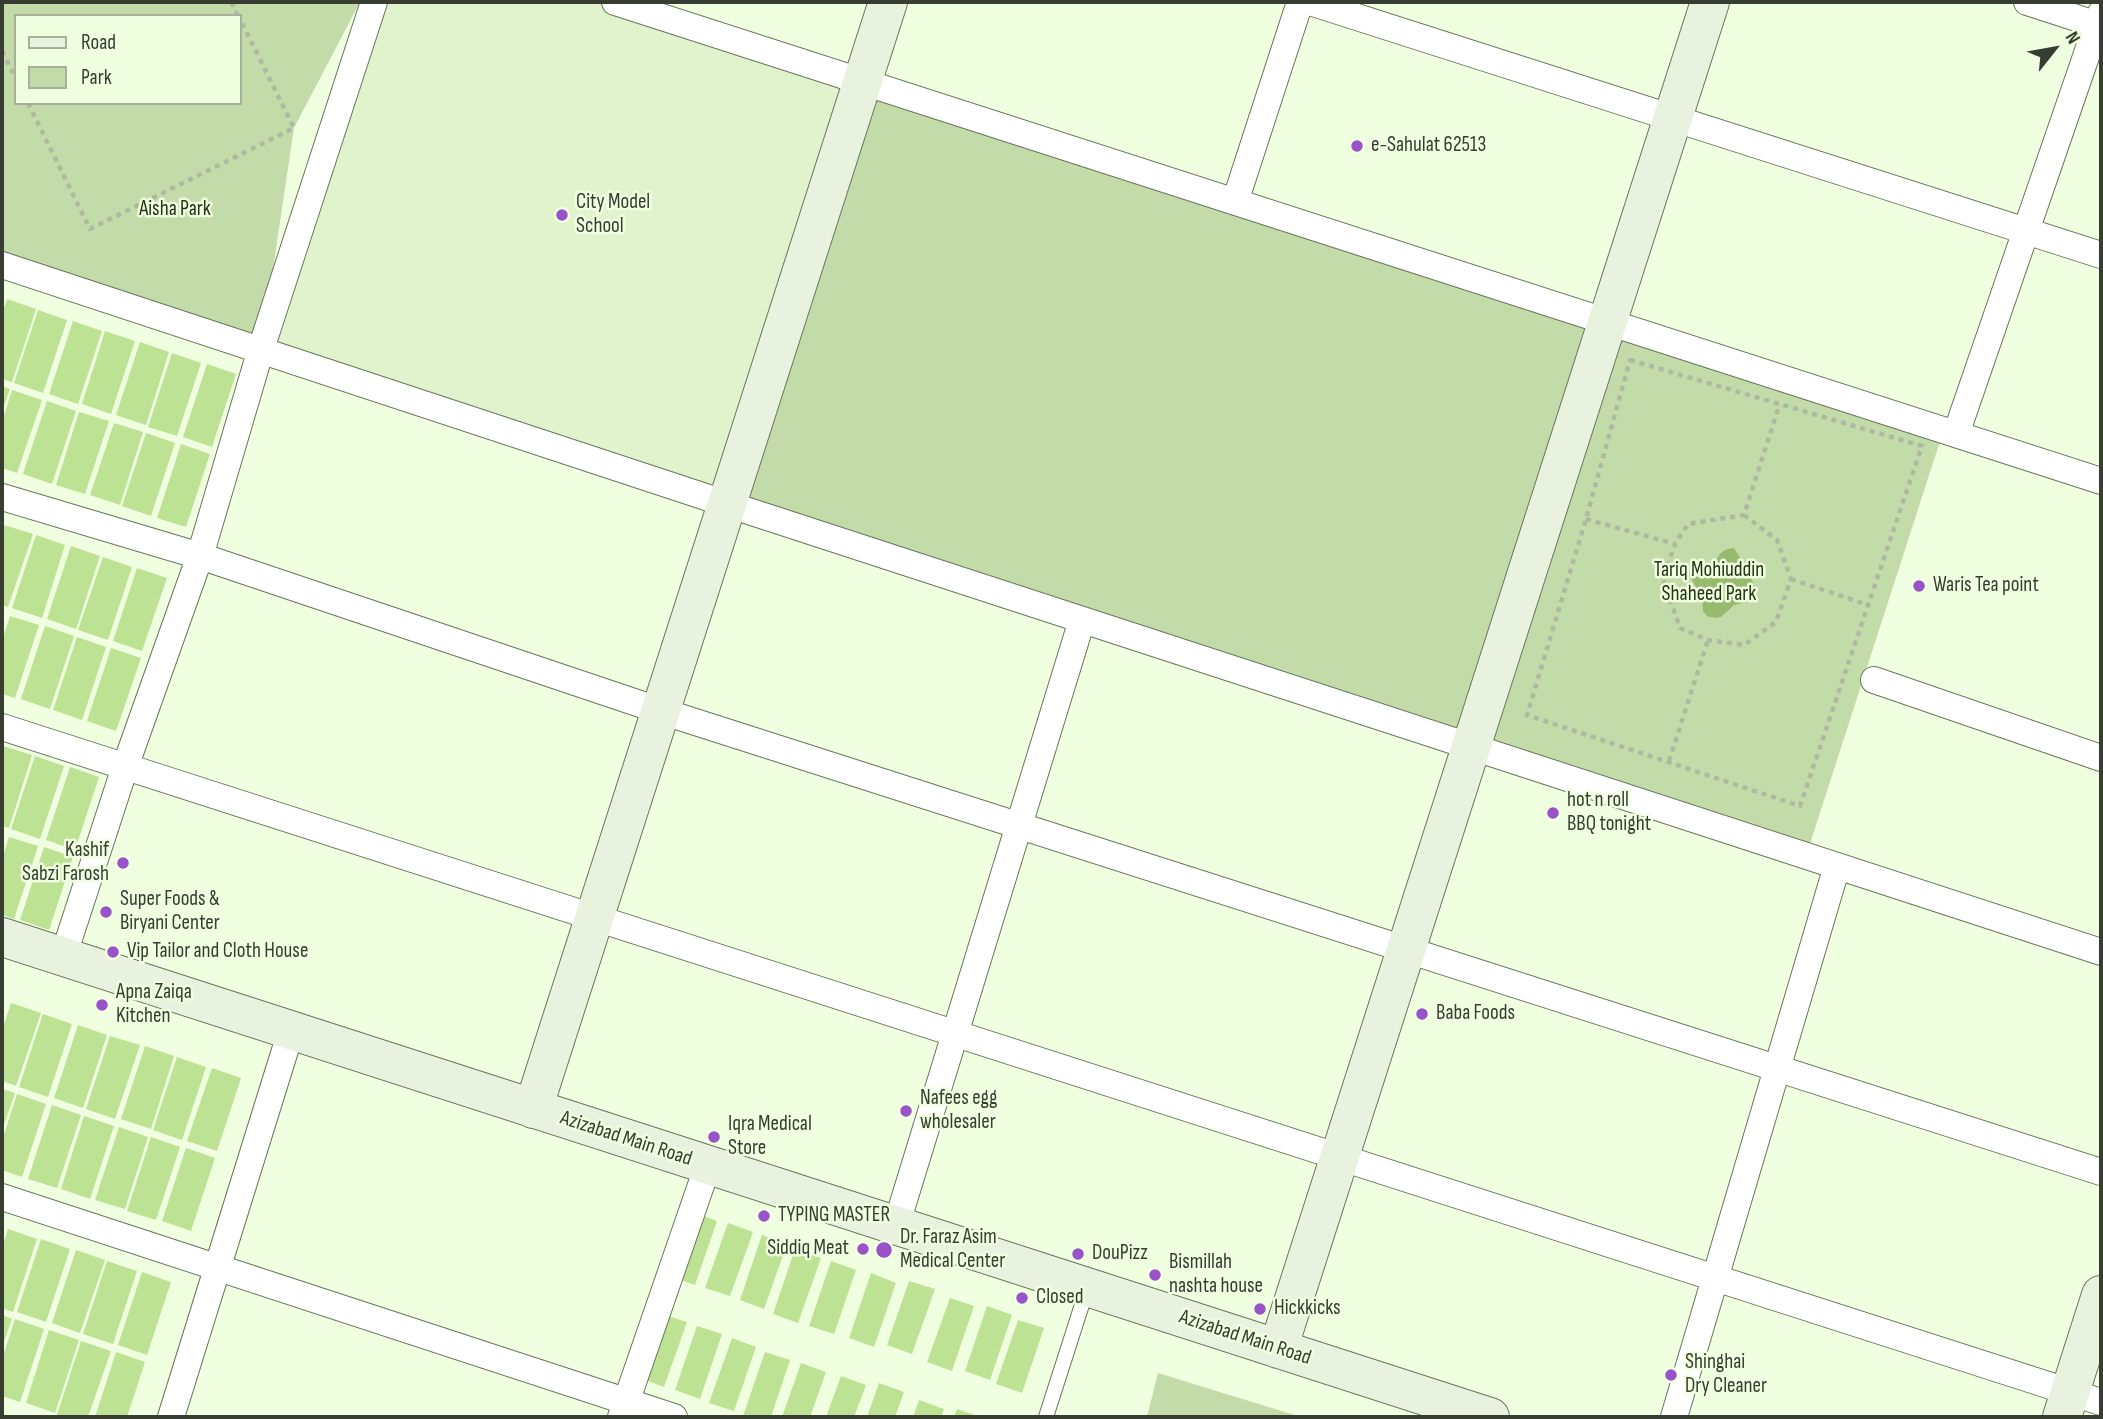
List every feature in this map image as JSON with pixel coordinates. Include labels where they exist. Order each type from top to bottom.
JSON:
[{"type":"street","points":[[63,957],[125,767],[200,556],[261,349],[374,2]]},
{"type":"street","points":[[615,2],[2101,481]]},
{"type":"street","points":[[533,1109],[888,2]]},
{"type":"street","points":[[1235,202],[1300,2]]},
{"type":"street","points":[[1310,2],[2101,255]]},
{"type":"street","points":[[1278,1349],[1710,2]]},
{"type":"street","points":[[1955,434],[2100,21],[2027,2]]},
{"type":"street","points":[[2,265],[2101,952]]},
{"type":"street","points":[[2,497],[200,556],[661,711],[2101,1172]]},
{"type":"street","points":[[896,1226],[1082,620]]},
{"type":"street","points":[[1874,680],[2101,758]]},
{"type":"street","points":[[2,727],[1715,1278],[2078,1404],[2101,1295]]},
{"type":"street","points":[[1674,1417],[1837,866]]},
{"type":"street","name":"Azizabad Main Road","points":[[2,937],[1278,1349],[1451,1411],[1490,1417]]},
{"type":"street","points":[[171,1417],[291,1031]]},
{"type":"street","points":[[623,1409],[708,1165]]},
{"type":"street","points":[[2,1197],[218,1268],[623,1409],[674,1417]]},
{"type":"lane","points":[[1046,1417],[1088,1288]]},
{"type":"path","points":[[29,105],[90,229],[295,128],[242,23]]},
{"type":"path","points":[[2,51],[14,75]]},
{"type":"path","points":[[1744,515],[1780,402]]},
{"type":"path","points":[[1527,715],[1800,806],[1922,446]]},
{"type":"path","points":[[1744,515],[1777,540],[1791,579],[1776,622],[1744,645],[1709,640],[1680,628],[1663,579],[1675,544],[1688,524],[1744,515]]},
{"type":"path","points":[[1586,519],[1675,544]]},
{"type":"path","points":[[1791,579],[1868,605]]},
{"type":"path","points":[[1669,761],[1709,640]]},
{"type":"shaded area","name":"City Model School","points":[[374,2],[615,2],[863,81],[727,504],[261,349]]},
{"type":"shaded area","points":[[1734,548],[1740,558],[1738,566],[1754,585],[1752,601],[1734,605],[1721,617],[1707,616],[1703,611],[1702,597],[1689,575],[1691,566],[1715,562],[1722,552]]},
{"type":"green space","name":"Aisha Park","points":[[2,2],[360,2],[294,128],[261,349],[2,265]]},
{"type":"green space","name":"Tariq Mohiuddin Shaheed Park","points":[[863,81],[1943,432],[1806,856],[727,504]]},
{"type":"green space","points":[[1158,1373],[1301,1417],[1147,1417]]},
{"type":"building","points":[[7,299],[36,309],[12,382],[2,379],[2,314]]},
{"type":"building","points":[[38,310],[67,320],[43,393],[14,383]]},
{"type":"building","points":[[73,321],[102,331],[78,404],[49,394]]},
{"type":"building","points":[[105,331],[135,341],[111,414],[82,404]]},
{"type":"building","points":[[140,342],[169,352],[146,425],[116,415]]},
{"type":"building","points":[[172,353],[201,363],[177,436],[148,427]]},
{"type":"building","points":[[207,364],[236,374],[212,447],[183,437]]},
{"type":"building","points":[[2,386],[10,389],[2,411]]},
{"type":"building","points":[[12,390],[42,400],[17,473],[2,468],[2,422]]},
{"type":"building","points":[[47,401],[76,411],[52,484],[23,474]]},
{"type":"building","points":[[79,412],[109,421],[85,494],[56,485]]},
{"type":"building","points":[[114,423],[143,432],[120,505],[90,495]]},
{"type":"building","points":[[146,433],[175,443],[151,516],[122,506]]},
{"type":"building","points":[[181,444],[210,454],[186,527],[157,518]]},
{"type":"building","points":[[4,525],[33,534],[8,607],[2,605]]},
{"type":"building","points":[[36,535],[65,545],[42,618],[12,608]]},
{"type":"building","points":[[71,546],[100,556],[76,629],[47,619]]},
{"type":"building","points":[[103,557],[132,567],[108,640],[78,630]]},
{"type":"building","points":[[137,568],[167,578],[142,651],[113,641]]},
{"type":"building","points":[[10,616],[39,625],[15,698],[2,694],[2,641]]},
{"type":"building","points":[[45,626],[74,636],[50,709],[21,699]]},
{"type":"building","points":[[77,637],[106,647],[82,720],[53,710]]},
{"type":"building","points":[[111,648],[141,658],[116,731],[87,721]]},
{"type":"building","points":[[3,746],[32,755],[9,828],[2,826]]},
{"type":"building","points":[[35,756],[64,766],[40,839],[11,829]]},
{"type":"building","points":[[70,767],[99,777],[75,850],[46,840]]},
{"type":"building","points":[[9,837],[38,846],[14,919],[2,915],[2,859]]},
{"type":"building","points":[[44,847],[73,857],[49,930],[20,920]]},
{"type":"building","points":[[11,1003],[41,1013],[16,1086],[2,1081],[2,1031]]},
{"type":"building","points":[[43,1014],[72,1024],[48,1097],[19,1087]]},
{"type":"building","points":[[78,1025],[107,1035],[83,1108],[54,1098]]},
{"type":"building","points":[[110,1036],[140,1045],[115,1119],[86,1109]]},
{"type":"building","points":[[145,1046],[174,1056],[151,1129],[121,1119]]},
{"type":"building","points":[[177,1057],[206,1067],[182,1140],[153,1130]]},
{"type":"building","points":[[212,1068],[241,1078],[217,1151],[187,1141]]},
{"type":"building","points":[[2,1089],[15,1093],[2,1130]]},
{"type":"building","points":[[17,1094],[46,1104],[22,1177],[2,1170],[2,1141]]},
{"type":"building","points":[[52,1105],[81,1115],[57,1188],[28,1179]]},
{"type":"building","points":[[84,1116],[114,1126],[90,1199],[61,1189]]},
{"type":"building","points":[[119,1127],[148,1137],[125,1209],[95,1200]]},
{"type":"building","points":[[151,1137],[180,1147],[156,1220],[127,1211]]},
{"type":"building","points":[[186,1148],[215,1158],[191,1231],[162,1221]]},
{"type":"building","points":[[693,1212],[717,1221],[695,1285],[670,1276]]},
{"type":"building","points":[[728,1223],[753,1232],[730,1296],[705,1288]]},
{"type":"building","points":[[8,1229],[37,1239],[13,1312],[2,1308],[2,1248]]},
{"type":"building","points":[[762,1235],[787,1244],[764,1309],[740,1300]]},
{"type":"building","points":[[41,1239],[70,1249],[46,1322],[17,1312]]},
{"type":"building","points":[[795,1249],[821,1258],[798,1323],[773,1314]]},
{"type":"building","points":[[76,1250],[105,1260],[80,1333],[52,1323]]},
{"type":"building","points":[[107,1261],[137,1271],[113,1344],[83,1334]]},
{"type":"building","points":[[831,1261],[856,1270],[834,1334],[809,1326]]},
{"type":"building","points":[[142,1272],[171,1282],[147,1355],[118,1345]]},
{"type":"building","points":[[871,1273],[896,1283],[874,1347],[849,1338]]},
{"type":"building","points":[[909,1281],[935,1289],[912,1354],[887,1345]]},
{"type":"building","points":[[950,1298],[974,1306],[952,1371],[927,1362]]},
{"type":"building","points":[[987,1306],[1012,1315],[990,1380],[965,1371]]},
{"type":"building","points":[[662,1314],[687,1322],[664,1387],[640,1378]]},
{"type":"building","points":[[2,1315],[12,1319],[2,1347]]},
{"type":"building","points":[[15,1319],[44,1329],[20,1402],[2,1396],[2,1359]]},
{"type":"building","points":[[1018,1320],[1044,1328],[1022,1393],[996,1384]]},
{"type":"building","points":[[697,1326],[722,1334],[700,1399],[675,1390]]},
{"type":"building","points":[[49,1330],[79,1340],[55,1413],[26,1403]]},
{"type":"building","points":[[732,1338],[756,1347],[734,1411],[709,1403]]},
{"type":"building","points":[[81,1341],[111,1351],[88,1417],[57,1415]]},
{"type":"building","points":[[116,1352],[145,1362],[127,1417],[95,1417]]},
{"type":"building","points":[[765,1352],[790,1360],[771,1417],[745,1417],[743,1416]]},
{"type":"building","points":[[801,1363],[826,1372],[810,1417],[782,1417]]},
{"type":"building","points":[[841,1376],[866,1385],[854,1417],[826,1417]]},
{"type":"building","points":[[879,1383],[904,1392],[895,1417],[867,1417]]},
{"type":"building","points":[[919,1400],[944,1409],[941,1417],[913,1417]]},
{"type":"building","points":[[957,1409],[980,1417],[954,1417]]},
{"type":"place","name":"e-Sahulat 62513","points":[[1357,146]]},
{"type":"place","name":"City Model School","points":[[562,215]]},
{"type":"place","name":"Waris Tea point","points":[[1919,586]]},
{"type":"place","name":"hot n roll BBQ tonight","points":[[1553,813]]},
{"type":"place","name":"Kashif Sabzi Farosh","points":[[123,863]]},
{"type":"place","name":"Super Foods & Biryani Center","points":[[106,912]]},
{"type":"place","name":"Vip Tailor and Cloth House","points":[[113,952]]},
{"type":"place","name":"Apna Zaiqa Kitchen","points":[[102,1005]]},
{"type":"place","name":"Baba Foods","points":[[1422,1014]]},
{"type":"place","name":"Nafees egg wholesaler","points":[[906,1111]]},
{"type":"place","name":"Iqra Medical Store","points":[[714,1137]]},
{"type":"place","name":"TYPING MASTER","points":[[764,1216]]},
{"type":"place","name":"Siddiq Meat","points":[[863,1249]]},
{"type":"place","name":"Dr. Faraz Asim Medical Center","points":[[884,1250]]},
{"type":"place","name":"DouPizz","points":[[1078,1254]]},
{"type":"place","name":"Bismillah nashta house","points":[[1155,1275]]},
{"type":"place","name":"Closed","points":[[1022,1298]]},
{"type":"place","name":"Hickkicks","points":[[1260,1309]]},
{"type":"place","name":"Shinghai Dry Cleaner","points":[[1671,1375]]}]
